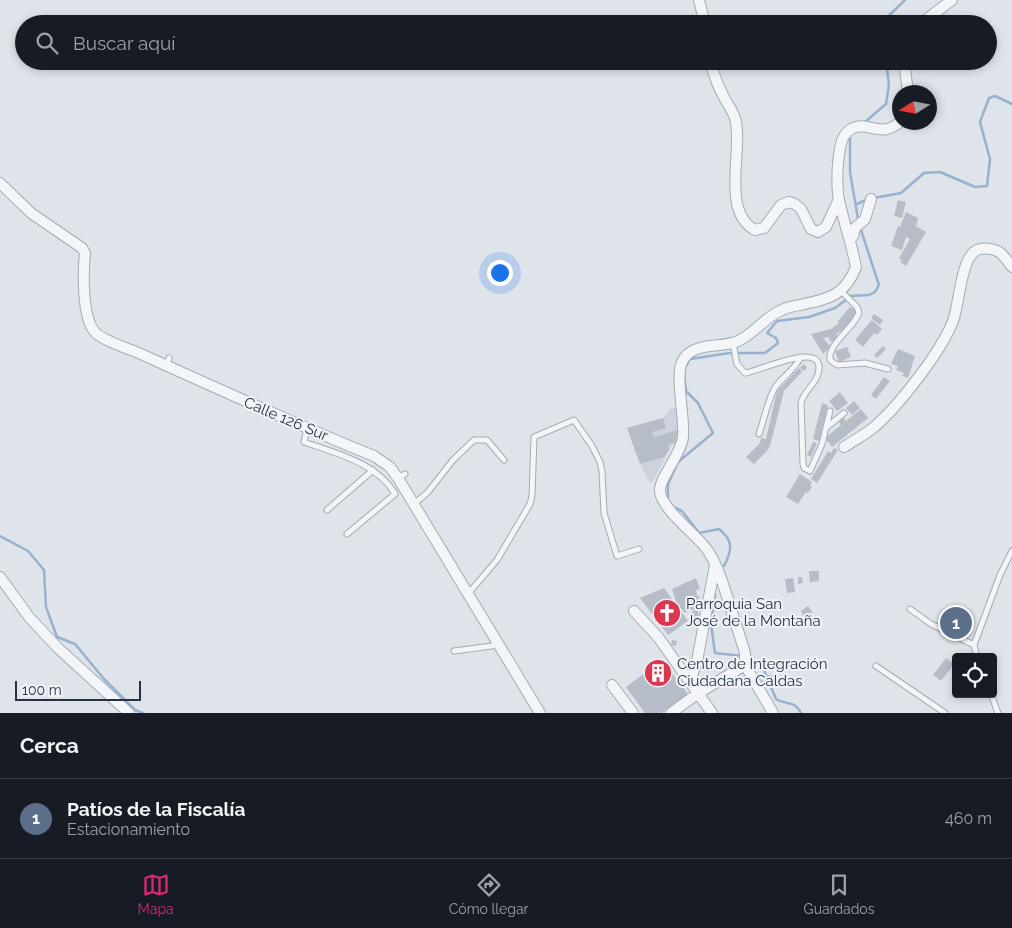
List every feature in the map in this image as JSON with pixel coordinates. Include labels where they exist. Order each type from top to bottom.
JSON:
[{"type":"street","points":[[699,0],[703,15]]},
{"type":"street","points":[[932,15],[952,0]]},
{"type":"street","points":[[713,70],[717,84],[735,116],[737,129],[734,172],[738,205],[747,225],[756,230],[764,228],[781,205],[789,202],[795,204],[800,209],[811,228],[818,232],[826,227],[839,199]]},
{"type":"street","points":[[905,70],[907,85]]},
{"type":"street","points":[[773,713],[765,683],[745,659],[715,565],[706,549],[665,505],[660,491],[661,484],[678,453],[683,438],[678,372],[682,360],[692,350],[733,345],[746,338],[783,309],[827,299],[843,291],[856,267],[857,249],[850,240],[839,199],[841,146],[845,134],[854,128],[865,127],[879,130],[892,128]]},
{"type":"street","name":"Calle 126 Sur","points":[[0,183],[27,215],[82,248],[85,253],[84,288],[94,328],[98,335],[168,362],[307,429],[374,456],[402,476],[414,504],[497,643],[508,655],[540,713]]},
{"type":"street","points":[[850,240],[858,225],[865,219],[870,199]]},
{"type":"street","points":[[844,447],[872,428],[887,414],[930,362],[953,321],[968,258],[975,251],[984,249],[999,252],[1012,266]]},
{"type":"street","points":[[690,682],[697,661],[715,565]]},
{"type":"street","points":[[0,577],[29,617],[58,648],[129,713]]},
{"type":"street","points":[[634,611],[658,637],[712,713]]},
{"type":"street","points":[[671,713],[745,659]]},
{"type":"street","points":[[612,685],[633,713]]},
{"type":"lane","points":[[843,291],[857,307],[859,313],[848,330],[832,348],[830,360],[837,366],[865,364],[888,369]]},
{"type":"lane","points":[[733,345],[737,364],[745,374],[789,359],[801,357],[816,360],[819,368],[816,380],[805,394],[801,403],[803,464],[804,468],[810,471],[822,444],[830,412]]},
{"type":"lane","points":[[759,434],[776,386],[798,363],[801,357]]},
{"type":"lane","points":[[826,427],[844,413]]},
{"type":"lane","points":[[467,594],[497,560],[530,504],[532,496],[534,437],[574,420],[592,446],[600,462],[604,513],[617,556],[640,549]]},
{"type":"lane","points":[[307,429],[304,442],[341,455],[373,470],[383,478],[394,494],[347,534]]},
{"type":"lane","points":[[414,504],[428,492],[454,460],[474,440],[487,440],[504,460]]},
{"type":"lane","points":[[327,510],[373,470]]},
{"type":"lane","points":[[977,653],[974,645],[1000,575],[1012,551]]},
{"type":"lane","points":[[910,609],[931,624],[974,645]]},
{"type":"lane","points":[[454,651],[492,646],[497,643]]},
{"type":"lane","points":[[876,666],[945,713]]},
{"type":"lane","points":[[992,698],[998,713]]},
{"type":"shaded area","points":[[671,408],[678,408],[677,436],[653,481],[650,483],[640,464],[627,428],[663,418]]},
{"type":"building","points":[[898,200],[906,202],[902,218],[894,216]]},
{"type":"building","points":[[906,212],[918,218],[916,226],[926,232],[906,266],[900,262],[902,260],[899,258],[910,239],[906,237],[902,250],[891,246],[898,226],[900,227]]},
{"type":"building","points":[[850,307],[857,311],[855,317],[849,326],[836,334],[840,338],[830,342],[829,337],[823,338],[831,347],[823,354],[811,334],[831,329],[839,323],[838,321]]},
{"type":"building","points":[[874,314],[883,320],[880,325],[871,318]]},
{"type":"building","points":[[872,320],[882,329],[877,335],[874,333],[863,347],[855,340]]},
{"type":"building","points":[[883,346],[886,349],[877,358],[874,355]]},
{"type":"building","points":[[847,347],[851,357],[839,362],[835,351]]},
{"type":"building","points":[[898,349],[915,356],[908,378],[902,376],[904,373],[896,370],[898,366],[891,364]]},
{"type":"building","points":[[804,364],[807,368],[804,371],[800,368]]},
{"type":"building","points":[[799,368],[802,372],[784,391],[770,446],[754,464],[746,457],[760,443],[761,438],[766,439],[777,391]]},
{"type":"building","points":[[884,377],[890,381],[876,399],[871,395]]},
{"type":"building","points":[[840,392],[848,403],[837,411],[829,401]]},
{"type":"building","points":[[854,401],[860,408],[852,415],[846,408]]},
{"type":"building","points":[[822,403],[828,405],[819,441],[813,439]]},
{"type":"building","points":[[861,409],[868,418],[832,447],[825,438],[841,425],[838,421],[843,417],[846,421]]},
{"type":"building","points":[[663,418],[666,428],[652,432],[654,437],[678,430],[675,443],[668,445],[669,450],[664,457],[640,464],[627,428]]},
{"type":"building","points":[[813,442],[817,443],[811,457],[807,455]]},
{"type":"building","points":[[834,448],[838,450],[817,483],[811,479],[828,451],[831,453]]},
{"type":"building","points":[[800,474],[812,482],[810,485],[812,487],[798,504],[786,497]]},
{"type":"building","points":[[809,571],[819,571],[819,581],[810,582]]},
{"type":"building","points":[[798,577],[802,577],[803,583],[798,584]]},
{"type":"building","points":[[696,578],[700,589],[696,590],[697,596],[699,596],[700,609],[689,610],[685,613],[676,602],[672,589]]},
{"type":"building","points":[[793,578],[795,592],[787,593],[785,579]]},
{"type":"building","name":"Parroquia San José de la Montaña","points":[[664,588],[688,621],[668,635],[640,598]]},
{"type":"building","points":[[808,606],[813,613],[805,618],[801,611]]},
{"type":"building","points":[[698,610],[699,616],[693,617],[692,611]]},
{"type":"building","points":[[672,640],[677,641],[676,646],[671,645]]},
{"type":"building","points":[[946,658],[952,662],[952,667],[941,681],[933,675]]},
{"type":"building","name":"Centro de Integración Ciudadana Caldas","points":[[662,660],[688,694],[662,713],[645,713],[626,687]]},
{"type":"waterway","points":[[889,15],[905,0]]},
{"type":"waterway","points":[[865,122],[886,104],[889,85],[887,70]]},
{"type":"waterway","points":[[874,198],[901,193],[924,173],[940,172],[975,187],[987,186],[990,159],[980,122],[989,98],[995,96],[1012,104]]},
{"type":"waterway","points":[[850,136],[850,172],[858,219]]},
{"type":"waterway","points":[[857,204],[868,199]]},
{"type":"waterway","points":[[686,366],[690,359],[730,353],[765,353],[778,343],[776,338],[767,333],[777,321],[809,317],[835,308],[851,296],[869,295],[875,292],[879,285],[860,227]]},
{"type":"waterway","points":[[668,498],[668,484],[678,462],[713,433],[698,403],[686,391],[684,374]]},
{"type":"waterway","points":[[671,506],[682,511],[699,533],[719,529],[724,533],[730,546],[729,555],[724,566]]},
{"type":"waterway","points":[[0,536],[28,551],[44,570],[46,607],[57,637],[75,644],[104,679],[135,710],[143,713]]},
{"type":"waterway","points":[[715,594],[711,624],[715,653],[742,656]]},
{"type":"waterway","points":[[747,657],[761,663],[776,699],[792,704],[801,713]]},
{"type":"place","name":"Parroquia San José de la Montaña","points":[[667,613]]},
{"type":"place","name":"Patíos de la Fiscalía","points":[[956,623]]},
{"type":"place","name":"Centro de Integración Ciudadana Caldas","points":[[658,673]]}]
